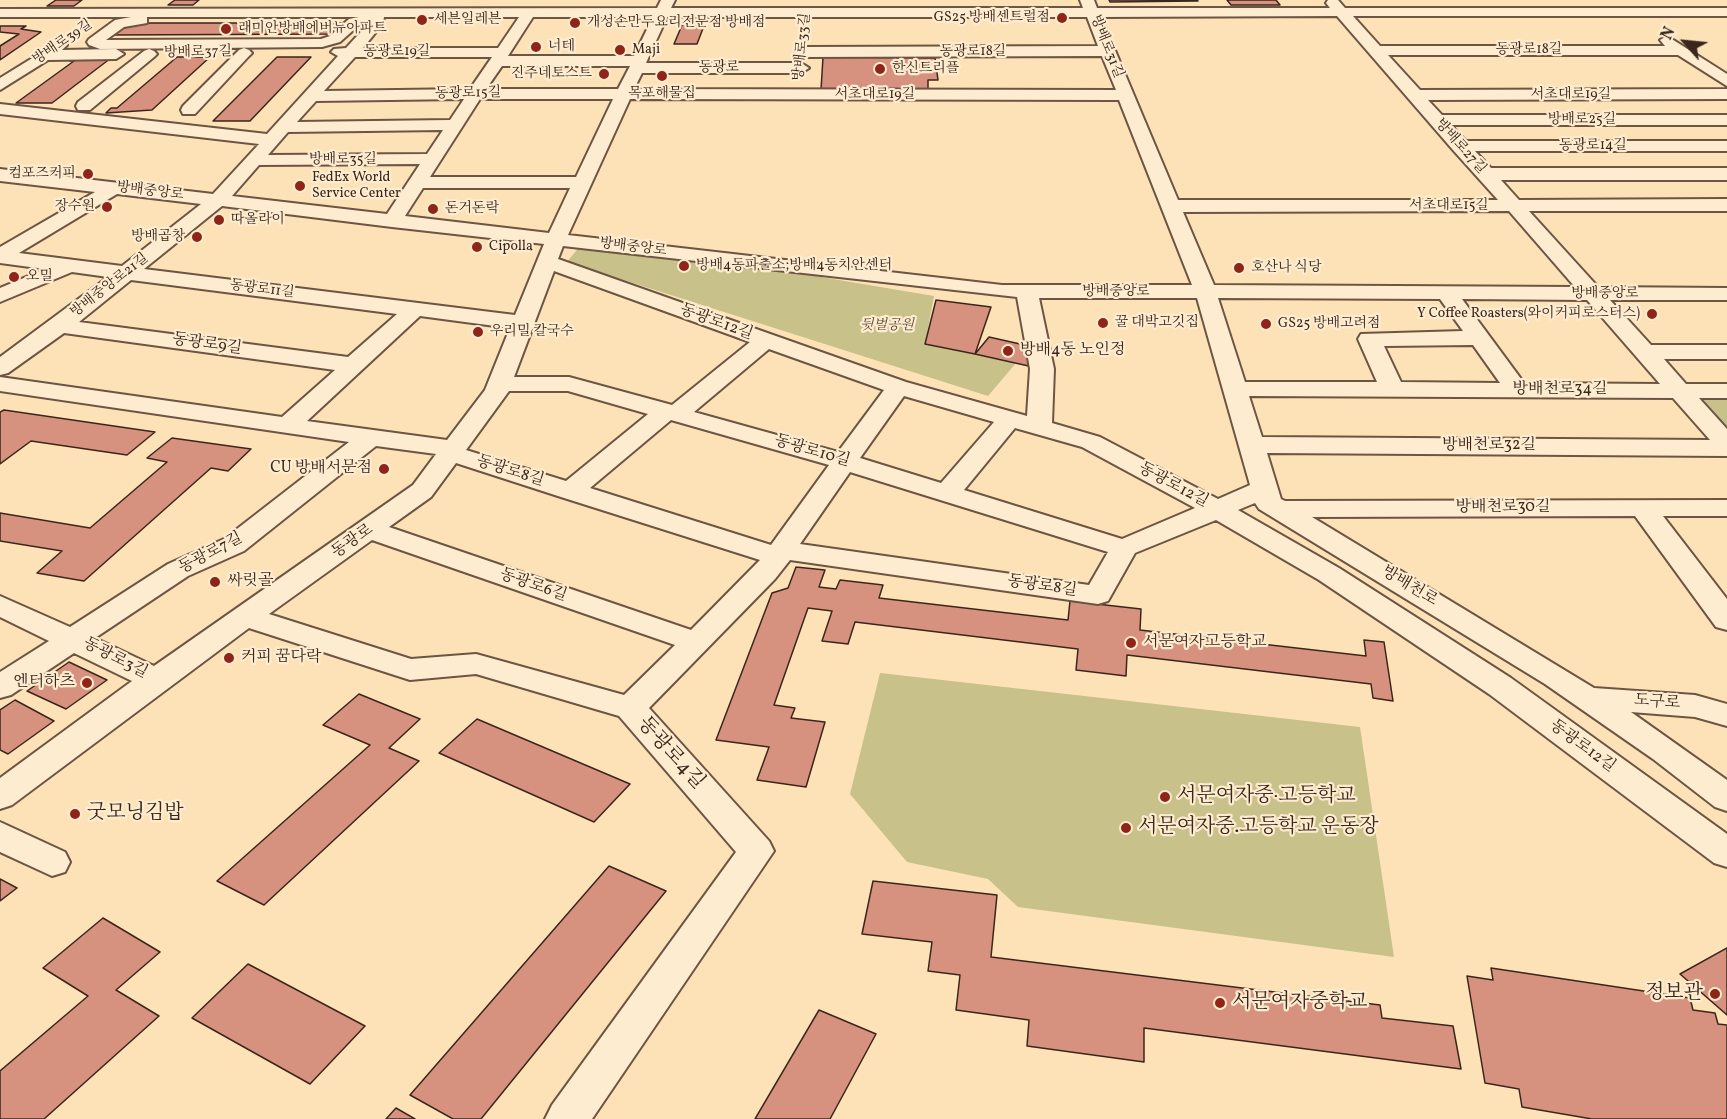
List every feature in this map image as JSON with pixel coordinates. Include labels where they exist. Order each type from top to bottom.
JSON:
[{"type":"street","name":"방배로39길","points":[[0,85],[126,0]]},
{"type":"street","points":[[215,12],[232,0]]},
{"type":"street","points":[[306,12],[317,0]]},
{"type":"street","name":"방배로27길","points":[[1330,0],[1727,446]]},
{"type":"street","points":[[1610,0],[1727,81]]},
{"type":"street","points":[[866,42],[867,1],[926,1]]},
{"type":"street","points":[[0,13],[105,15],[387,10],[529,12],[666,6],[807,6],[867,11],[1089,6],[1341,12],[1727,12]]},
{"type":"street","name":"동광로","points":[[0,796],[156,680],[422,491],[499,384],[552,251],[666,6]]},
{"type":"street","name":"방배로33길","points":[[798,95],[807,6]]},
{"type":"street","name":"방배로31길","points":[[1089,6],[1170,206]]},
{"type":"street","points":[[354,22],[347,20],[133,20],[120,23],[94,42],[100,45],[322,43],[335,39],[354,22],[387,10]]},
{"type":"street","points":[[218,200],[387,10]]},
{"type":"street","name":"동광로19길","points":[[443,52],[474,12]]},
{"type":"street","points":[[392,221],[529,12]]},
{"type":"street","points":[[1513,12],[1558,50]]},
{"type":"street","points":[[105,15],[120,23]]},
{"type":"street","name":"동광로18길","points":[[802,52],[866,42],[1107,51]]},
{"type":"street","name":"동광로18길","points":[[1375,51],[1682,50]]},
{"type":"street","name":"동광로19길","points":[[350,52],[443,52],[499,57]]},
{"type":"street","name":"방배로37길","points":[[45,55],[350,52]]},
{"type":"street","points":[[189,110],[244,53]]},
{"type":"street","points":[[84,106],[149,54]]},
{"type":"street","name":"동광로","points":[[499,57],[638,65],[801,68]]},
{"type":"street","points":[[328,77],[351,76]]},
{"type":"street","points":[[464,76],[487,76]]},
{"type":"street","name":"서초대로19길","points":[[625,94],[1125,95]]},
{"type":"street","name":"동광로15길","points":[[310,96],[625,94]]},
{"type":"street","name":"서초대로19길","points":[[1414,95],[1727,94]]},
{"type":"street","points":[[0,109],[272,140]]},
{"type":"street","name":"방배로25길","points":[[1437,120],[1727,120]]},
{"type":"street","points":[[284,127],[455,124]]},
{"type":"street","name":"동광로14길","points":[[1460,146],[1727,146]]},
{"type":"street","name":"방배로35길","points":[[254,160],[433,159]]},
{"type":"street","points":[[1485,174],[1727,174]]},
{"type":"street","name":"방배중앙로","points":[[0,175],[392,221],[552,251],[1027,292],[1727,294]]},
{"type":"street","points":[[0,194],[29,178]]},
{"type":"street","points":[[418,182],[583,183]]},
{"type":"street","points":[[0,257],[114,188]]},
{"type":"street","name":"방배중앙로21길","points":[[0,368],[60,326],[218,200]]},
{"type":"street","points":[[1124,548],[1217,509],[1272,499],[1252,445],[1206,293],[1170,206]]},
{"type":"street","name":"서초대로15길","points":[[1170,206],[1727,206]]},
{"type":"street","name":"동광로12길","points":[[552,251],[766,340],[898,387],[1091,442],[1217,509],[1329,574],[1500,686],[1727,853]]},
{"type":"street","name":"동광로11길","points":[[0,257],[524,322]]},
{"type":"street","points":[[0,296],[69,266]]},
{"type":"street","points":[[1027,292],[1042,369],[1039,427]]},
{"type":"street","points":[[1447,294],[1517,390]]},
{"type":"street","points":[[287,426],[415,309]]},
{"type":"street","name":"동광로9길","points":[[60,326],[353,365]]},
{"type":"street","points":[[1393,390],[1369,339],[1479,338]]},
{"type":"street","points":[[570,491],[766,340]]},
{"type":"street","points":[[1644,352],[1727,352]]},
{"type":"street","points":[[0,384],[452,451]]},
{"type":"street","name":"동광로10길","points":[[499,384],[568,384],[845,462],[1124,548]]},
{"type":"street","points":[[630,708],[765,573],[898,387]]},
{"type":"street","name":"방배천로34길","points":[[1235,389],[1727,390]]},
{"type":"street","points":[[947,493],[1010,419]]},
{"type":"street","name":"동광로7길","points":[[74,638],[178,570],[234,545],[370,438]]},
{"type":"street","name":"방배천로32길","points":[[1252,445],[1727,446]]},
{"type":"street","name":"동광로8길","points":[[452,451],[570,491],[779,553],[1098,595],[1124,548]]},
{"type":"street","name":"방배천로30길","points":[[1272,499],[1727,508]]},
{"type":"street","name":"방배천로","points":[[1272,499],[1586,698],[1665,751],[1727,798]]},
{"type":"street","points":[[1643,508],[1727,620]]},
{"type":"street","name":"동광로6길","points":[[370,530],[696,642]]},
{"type":"street","name":"동광로3길","points":[[0,605],[74,638],[156,680]]},
{"type":"street","name":"동광로4길","points":[[246,617],[410,670],[476,664],[630,708],[756,851],[567,1119]]},
{"type":"street","name":"동광로3길","points":[[0,687],[74,638]]},
{"type":"street","name":"도구로","points":[[1586,698],[1695,706],[1727,715]]},
{"type":"street","points":[[0,836],[52,862]]},
{"type":"green space","name":"뒷벌공원","points":[[583,242],[720,260],[934,296],[925,344],[1016,363],[988,396],[567,262]]},
{"type":"green space","points":[[1689,393],[1727,393],[1727,437]]},
{"type":"green space","name":"서문여자중.고등학교 운동장","points":[[880,673],[1360,727],[1394,957],[1018,907],[988,879],[907,862],[850,794]]},
{"type":"building","points":[[56,0],[82,0],[74,6],[47,6]]},
{"type":"building","points":[[175,0],[199,0],[193,5],[168,5]]},
{"type":"building","points":[[1109,0],[1197,0],[1198,1],[1110,2]]},
{"type":"building","points":[[1227,0],[1276,0],[1280,5],[1231,5]]},
{"type":"building","points":[[685,18],[707,18],[697,44],[674,44]]},
{"type":"building","name":"래미안방배에버뉴아파트","points":[[125,23],[341,23],[330,34],[110,35]]},
{"type":"building","points":[[0,26],[26,26],[21,29],[41,32],[0,60],[0,46],[19,34],[0,32]]},
{"type":"building","points":[[75,57],[111,58],[52,103],[16,103],[74,61],[70,61]]},
{"type":"building","points":[[177,57],[210,57],[152,110],[106,113],[111,108],[117,108]]},
{"type":"building","points":[[277,57],[311,57],[250,121],[213,121]]},
{"type":"building","name":"한신트리플","points":[[823,57],[935,58],[938,80],[928,80],[928,90],[821,90]]},
{"type":"building","points":[[936,300],[991,307],[975,354],[925,344]]},
{"type":"building","name":"방배4동 노인정","points":[[989,337],[1038,348],[1042,369],[975,354]]},
{"type":"building","points":[[4,410],[155,432],[127,455],[31,441],[0,464],[0,412]]},
{"type":"building","points":[[172,438],[251,449],[228,471],[211,468],[84,581],[37,573],[62,551],[0,541],[0,513],[90,528],[167,462],[147,458]]},
{"type":"building","name":"서문여자고등학교","points":[[796,567],[825,570],[819,587],[836,589],[840,580],[883,585],[879,598],[1068,620],[1070,601],[1141,609],[1140,630],[1366,656],[1364,640],[1384,642],[1393,701],[1373,698],[1371,684],[1127,655],[1126,676],[1076,670],[1078,649],[855,622],[848,644],[822,641],[832,611],[808,608],[774,705],[795,708],[791,718],[825,722],[806,787],[757,780],[769,747],[716,740],[772,593],[788,588]]},
{"type":"building","points":[[69,662],[107,680],[66,709],[27,691]]},
{"type":"building","points":[[359,694],[420,719],[389,748],[419,761],[264,905],[217,881],[370,745],[323,725]]},
{"type":"building","points":[[15,700],[54,721],[8,754],[0,750],[0,710]]},
{"type":"building","points":[[477,719],[630,784],[594,822],[439,753]]},
{"type":"building","points":[[609,866],[666,891],[481,1119],[453,1119],[410,1095]]},
{"type":"building","points":[[0,879],[17,888],[0,901]]},
{"type":"building","name":"서문여자중학교","points":[[873,881],[997,895],[991,957],[1380,1005],[1382,1018],[1453,1026],[1461,1069],[1144,1028],[1144,1062],[1027,1046],[1029,1020],[956,1010],[960,975],[928,971],[932,942],[862,934]]},
{"type":"building","points":[[103,918],[160,952],[116,990],[159,1016],[44,1119],[0,1119],[0,1071],[88,996],[43,968]]},
{"type":"building","name":"정보관","points":[[1727,948],[1727,1015],[1680,974]]},
{"type":"building","points":[[248,964],[365,1026],[310,1084],[192,1018]]},
{"type":"building","points":[[1491,968],[1690,998],[1693,1010],[1715,1013],[1718,1024],[1727,1025],[1727,1119],[1592,1119],[1522,1107],[1519,1089],[1485,1083],[1467,976],[1493,980]]},
{"type":"building","points":[[819,1010],[876,1034],[830,1119],[755,1119]]},
{"type":"building","points":[[396,1108],[415,1119],[386,1119]]},
{"type":"place","name":"GS25 방배센트럴점","points":[[1062,18]]},
{"type":"place","name":"세븐일레븐","points":[[422,20]]},
{"type":"place","name":"개성손만두요리전문점 방배점","points":[[575,23]]},
{"type":"place","name":"래미안방배에버뉴아파트","points":[[226,29]]},
{"type":"place","name":"너테","points":[[536,47]]},
{"type":"place","name":"Maji","points":[[620,50]]},
{"type":"place","name":"한신트리플","points":[[880,69]]},
{"type":"place","name":"진주네토스트","points":[[604,74]]},
{"type":"place","name":"목포해물집","points":[[662,76]]},
{"type":"place","name":"컴포즈커피","points":[[88,174]]},
{"type":"place","name":"FedEx World Service Center","points":[[300,186]]},
{"type":"place","name":"장수원","points":[[107,207]]},
{"type":"place","name":"돈거돈락","points":[[433,209]]},
{"type":"place","name":"따올라이","points":[[219,220]]},
{"type":"place","name":"방배곱창","points":[[197,237]]},
{"type":"place","name":"Cipolla","points":[[477,247]]},
{"type":"place","name":"방배4동파출소;방배4동치안센터","points":[[684,266]]},
{"type":"place","name":"호산나 식당","points":[[1239,268]]},
{"type":"place","name":"오밀","points":[[14,277]]},
{"type":"place","name":"Y Coffee Roasters(와이커피로스터스)","points":[[1652,314]]},
{"type":"place","name":"꿀 대박고깃집","points":[[1103,323]]},
{"type":"place","name":"GS25 방배고려점","points":[[1266,324]]},
{"type":"place","name":"우리밀 칼국수","points":[[478,332]]},
{"type":"place","name":"방배4동 노인정","points":[[1008,351]]},
{"type":"place","name":"CU 방배서문점","points":[[384,469]]},
{"type":"place","name":"싸릿골","points":[[215,582]]},
{"type":"place","name":"서문여자고등학교","points":[[1131,643]]},
{"type":"place","name":"커피 꿈다락","points":[[229,658]]},
{"type":"place","name":"엔터하츠","points":[[87,683]]},
{"type":"place","name":"서문여자중·고등학교","points":[[1165,797]]},
{"type":"place","name":"굿모닝김밥","points":[[75,814]]},
{"type":"place","name":"서문여자중.고등학교 운동장","points":[[1126,828]]},
{"type":"place","name":"정보관","points":[[1715,994]]},
{"type":"place","name":"서문여자중학교","points":[[1220,1003]]}]
